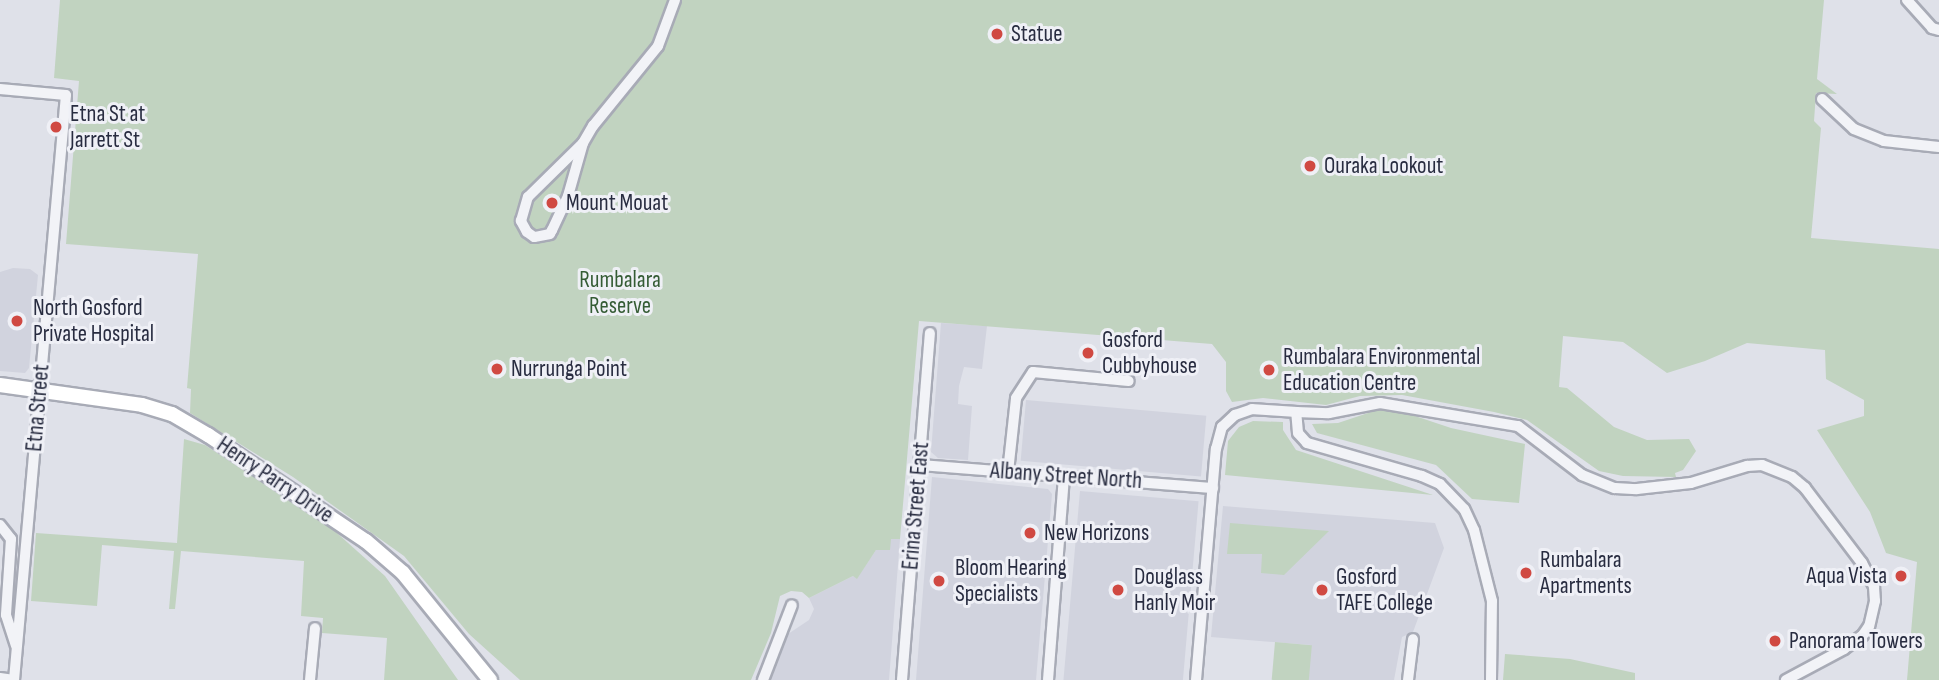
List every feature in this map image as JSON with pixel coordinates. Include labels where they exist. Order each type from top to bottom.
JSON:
[{"type":"main road","name":"Henry Parry Drive","points":[[0,385],[142,405],[172,414],[208,435],[366,541],[403,573],[490,680]]},
{"type":"street","points":[[583,143],[528,197],[522,220],[527,232],[534,237],[550,234],[568,196],[583,143],[593,126],[658,46],[675,0]]},
{"type":"street","points":[[1907,0],[1931,28],[1939,30]]},
{"type":"street","name":"Etna Street","points":[[0,89],[66,95],[14,680]]},
{"type":"street","points":[[1822,99],[1854,129],[1884,141],[1939,147]]},
{"type":"street","name":"Erina Street East","points":[[902,680],[930,333]]},
{"type":"street","points":[[1008,471],[1016,398],[1033,372],[1129,381]]},
{"type":"street","points":[[1196,680],[1219,437],[1228,419],[1252,409],[1329,413],[1380,403],[1518,426],[1581,475],[1615,488],[1691,483],[1747,466],[1762,465],[1792,477],[1805,488],[1862,563],[1874,587],[1875,601],[1874,614],[1863,635],[1844,649],[1786,680]]},
{"type":"street","points":[[1296,412],[1298,433],[1307,443],[1422,476],[1440,484],[1464,509],[1478,542],[1492,601],[1491,680]]},
{"type":"street","name":"Albany Street North","points":[[919,466],[1213,488]]},
{"type":"street","points":[[1048,680],[1064,476]]},
{"type":"street","points":[[0,525],[11,538],[6,615],[18,649]]},
{"type":"street","points":[[763,680],[792,605]]},
{"type":"street","points":[[310,680],[315,628]]},
{"type":"street","points":[[1408,680],[1413,639]]},
{"type":"street","points":[[0,678],[14,680]]},
{"type":"shaded area","name":"North Gosford Private Hospital","points":[[13,268],[30,269],[38,275],[29,368],[25,373],[0,371],[0,272]]},
{"type":"shaded area","points":[[941,323],[987,326],[982,369],[964,367],[959,386],[958,404],[972,406],[968,460],[938,458],[931,452]]},
{"type":"shaded area","points":[[1026,400],[1206,416],[1201,477],[1021,461]]},
{"type":"shaded area","points":[[932,477],[1048,489],[1052,494],[1036,680],[916,680]]},
{"type":"shaded area","points":[[1080,491],[1199,501],[1183,680],[1063,680]]},
{"type":"shaded area","name":"Gosford TAFE College","points":[[1223,506],[1435,523],[1444,548],[1413,632],[1402,637],[1394,680],[1308,680],[1311,645],[1211,637]]},
{"type":"shaded area","points":[[891,539],[900,539],[889,680],[770,680],[785,636],[809,620],[814,609],[809,598],[853,576],[857,578],[876,550]]},
{"type":"green space","name":"Rumbalara Reserve","points":[[60,0],[1824,0],[1817,79],[1837,94],[1816,93],[1814,121],[1821,128],[1811,238],[1939,249],[1939,680],[1907,680],[1917,562],[1886,553],[1870,512],[1817,430],[1864,416],[1864,400],[1826,379],[1825,350],[1747,343],[1705,361],[1667,373],[1623,342],[1563,336],[1559,387],[1567,388],[1614,427],[1647,440],[1689,439],[1696,451],[1683,470],[1675,473],[1676,477],[1623,476],[1599,471],[1527,420],[1494,412],[1402,395],[1360,396],[1326,405],[1263,398],[1232,402],[1226,391],[1226,362],[1212,344],[919,321],[900,539],[891,539],[890,550],[876,550],[857,579],[853,576],[809,598],[802,592],[791,591],[780,596],[771,633],[751,680],[520,680],[469,634],[404,556],[293,477],[190,413],[191,389],[187,388],[198,254],[66,244],[79,81],[54,78]]},
{"type":"green space","points":[[1377,410],[1406,413],[1451,428],[1525,444],[1519,503],[1472,499],[1436,465],[1317,433],[1312,424],[1338,423]]},
{"type":"green space","points":[[1253,421],[1283,422],[1283,430],[1296,450],[1433,495],[1225,475],[1228,441],[1239,427]]},
{"type":"green space","points":[[184,439],[205,445],[328,525],[385,576],[458,680],[384,680],[387,638],[322,633],[323,618],[301,616],[304,561],[181,551],[175,609],[169,609],[174,551],[102,545],[97,606],[31,601],[36,533],[177,543]]},
{"type":"green space","points":[[1230,523],[1329,531],[1284,575],[1261,573],[1262,554],[1227,554]]},
{"type":"green space","points":[[1275,642],[1312,645],[1309,680],[1272,680]]},
{"type":"green space","points":[[1505,654],[1570,659],[1635,673],[1635,680],[1503,680]]},
{"type":"place","name":"Statue","points":[[997,34]]},
{"type":"place","name":"Etna St at Jarrett St","points":[[56,127]]},
{"type":"place","name":"Ouraka Lookout","points":[[1310,166]]},
{"type":"place","name":"Mount Mouat","points":[[552,203]]},
{"type":"place","name":"North Gosford Private Hospital","points":[[17,321]]},
{"type":"place","name":"Gosford Cubbyhouse","points":[[1088,353]]},
{"type":"place","name":"Nurrunga Point","points":[[497,369]]},
{"type":"place","name":"Rumbalara Environmental Education Centre","points":[[1269,370]]},
{"type":"place","name":"New Horizons","points":[[1030,533]]},
{"type":"place","name":"Rumbalara Apartments","points":[[1526,573]]},
{"type":"place","name":"Aqua Vista","points":[[1901,576]]},
{"type":"place","name":"Bloom Hearing Specialists","points":[[939,581]]},
{"type":"place","name":"Douglass Hanly Moir","points":[[1118,590]]},
{"type":"place","name":"Gosford TAFE College","points":[[1322,590]]},
{"type":"place","name":"Panorama Towers","points":[[1775,641]]}]
